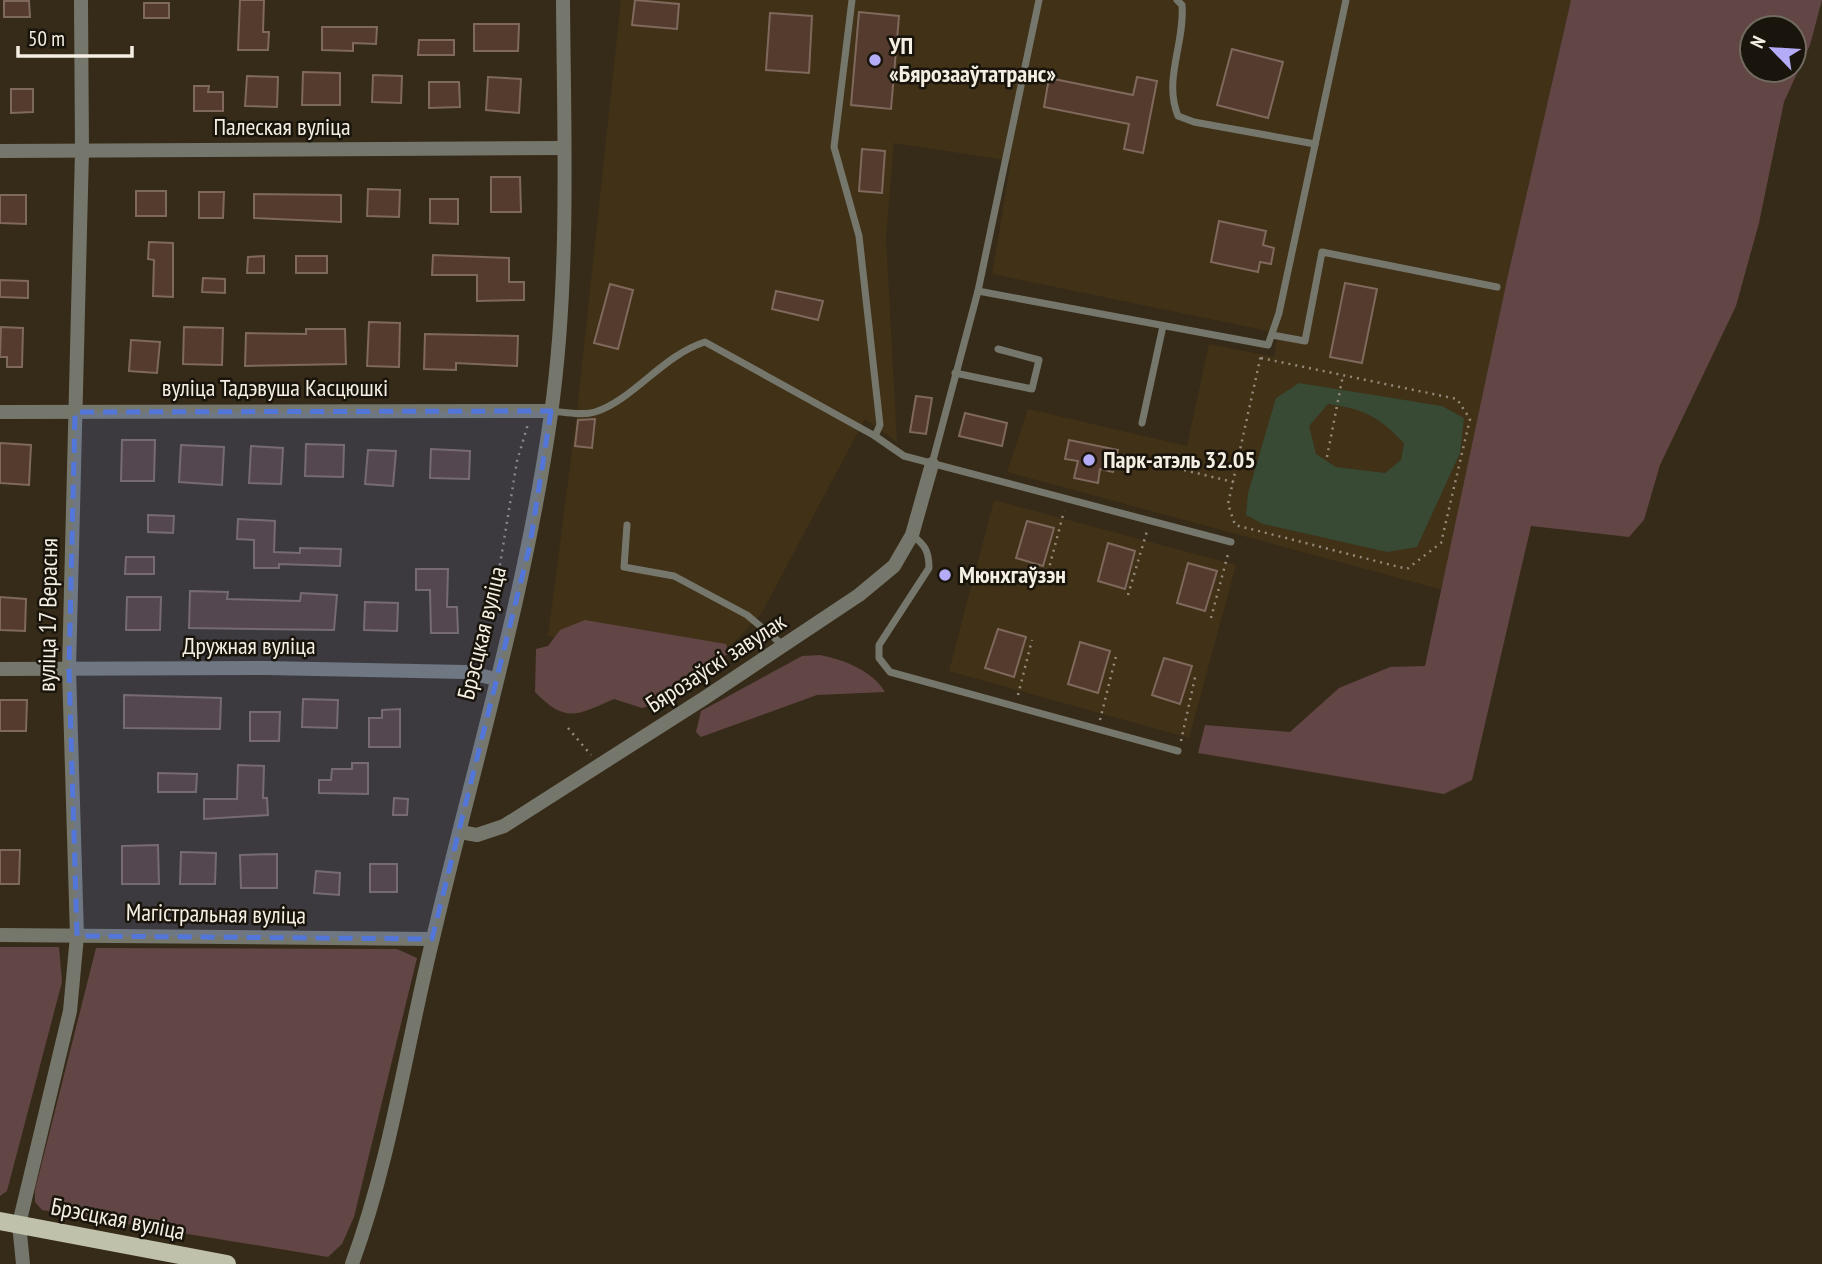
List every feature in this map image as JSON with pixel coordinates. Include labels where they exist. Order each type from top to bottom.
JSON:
[{"type":"main road","name":"Брэсцкая вуліца","points":[[0,1221],[227,1264]]},
{"type":"street","name":"вуліца 17 Верасня","points":[[23,1264],[19,1224],[69,1011],[77,936],[69,669],[82,151],[81,0]]},
{"type":"street","name":"Брэсцкая вуліца","points":[[352,1264],[372,1210],[432,939],[460,832],[489,677],[530,545],[551,411],[564,278],[563,0]]},
{"type":"street","name":"Палеская вуліца","points":[[0,150],[564,148]]},
{"type":"street","name":"вуліца Тадэвуша Касцюшкі","points":[[0,412],[551,411]]},
{"type":"street","name":"Бярозаўскі завулак","points":[[460,832],[477,835],[504,825],[784,647],[859,595],[894,566],[912,536],[932,464]]},
{"type":"street","name":"Дружная вуліца","points":[[0,669],[266,668],[466,672],[489,677]]},
{"type":"street","name":"Магістральная вуліца","points":[[0,935],[432,939]]},
{"type":"lane","points":[[852,0],[834,147],[859,236],[880,425],[875,436]]},
{"type":"lane","points":[[932,464],[978,290],[1039,0]]},
{"type":"lane","points":[[1177,0],[1182,5],[1184,21],[1170,97],[1178,116],[1194,122],[1315,144]]},
{"type":"lane","points":[[978,290],[1268,345],[1346,0]]},
{"type":"lane","points":[[1272,335],[1305,341],[1322,253],[1497,286]]},
{"type":"lane","points":[[1142,423],[1163,326]]},
{"type":"lane","points":[[551,411],[593,413],[611,404],[686,348],[705,342],[875,436],[904,456],[1231,542]]},
{"type":"lane","points":[[955,373],[1032,389],[1040,360],[998,349]]},
{"type":"lane","points":[[627,525],[624,567],[674,576],[747,615],[784,647]]},
{"type":"lane","points":[[912,536],[924,545],[929,555],[929,568],[880,645],[879,658],[890,672],[1014,709],[1178,751]]},
{"type":"path","points":[[1261,358],[1457,399],[1470,419],[1441,543],[1407,569],[1235,525],[1227,504],[1264,345]]},
{"type":"path","points":[[1327,457],[1343,375]]},
{"type":"path","points":[[489,677],[517,461],[531,411]]},
{"type":"path","points":[[1123,455],[1233,482]]},
{"type":"path","points":[[1048,572],[1067,499]]},
{"type":"path","points":[[1128,595],[1150,521]]},
{"type":"path","points":[[1210,618],[1231,542]]},
{"type":"path","points":[[1014,709],[1032,640]]},
{"type":"path","points":[[1097,731],[1116,652]]},
{"type":"path","points":[[1178,751],[1196,673]]},
{"type":"path","points":[[568,728],[598,764]]},
{"type":"highlighted area","points":[[551,411],[530,545],[432,939],[77,936],[69,669],[75,412]]},
{"type":"shaded area","points":[[621,0],[1571,0],[1508,275],[1443,590],[1007,472],[1028,409],[1187,446],[1209,344],[1274,357],[1278,333],[992,274],[1011,161],[894,143],[886,237],[897,442],[865,419],[761,614],[720,657],[620,648],[548,636],[577,412]]},
{"type":"shaded area","points":[[1571,0],[1822,0],[1808,49],[1808,14],[1738,14],[1738,84],[1792,84],[1784,102],[1759,223],[1736,306],[1660,465],[1644,520],[1629,537],[1531,526],[1472,780],[1444,794],[1198,753],[1205,725],[1290,732],[1339,688],[1390,667],[1425,666],[1508,275]]},
{"type":"shaded area","points":[[1299,383],[1442,406],[1464,418],[1460,453],[1417,547],[1387,552],[1263,524],[1246,515],[1248,493],[1276,398]],"holes":[[[1328,404],[1370,415],[1395,434],[1404,443],[1401,460],[1385,473],[1336,467],[1316,454],[1309,426]]]},
{"type":"shaded area","points":[[994,500],[1236,565],[1189,738],[949,671]]},
{"type":"shaded area","points":[[585,620],[726,644],[729,654],[696,667],[669,701],[642,708],[614,699],[572,714],[555,709],[535,692],[536,649],[548,646],[560,630]]},
{"type":"shaded area","points":[[820,655],[857,667],[873,678],[885,692],[817,695],[701,737],[696,732],[701,711],[802,656]]},
{"type":"shaded area","points":[[0,947],[59,947],[62,982],[7,1191],[0,1196]]},
{"type":"shaded area","points":[[96,948],[397,949],[417,958],[354,1217],[342,1244],[328,1257],[42,1210],[35,1202],[35,1190]]},
{"type":"building","points":[[240,0],[264,0],[263,32],[269,32],[268,50],[238,50]]},
{"type":"building","points":[[635,0],[679,4],[677,29],[632,25]]},
{"type":"building","points":[[4,1],[29,1],[30,17],[4,17]]},
{"type":"building","points":[[144,3],[169,3],[169,18],[144,18]]},
{"type":"building","name":"УП «Бярозааўтатранс»","points":[[859,12],[899,16],[891,109],[851,105]]},
{"type":"building","points":[[770,13],[812,16],[809,73],[766,70]]},
{"type":"building","points":[[474,24],[519,24],[518,51],[474,51]]},
{"type":"building","points":[[322,27],[377,27],[376,44],[353,43],[353,51],[322,50]]},
{"type":"building","points":[[419,40],[454,40],[454,55],[418,55]]},
{"type":"building","points":[[1232,49],[1283,62],[1268,118],[1217,105]]},
{"type":"building","points":[[303,72],[340,73],[340,105],[302,105]]},
{"type":"building","points":[[373,75],[402,76],[401,103],[372,102]]},
{"type":"building","points":[[247,76],[278,77],[277,107],[245,106]]},
{"type":"building","points":[[488,77],[521,79],[519,113],[486,110]]},
{"type":"building","points":[[1137,77],[1157,81],[1143,153],[1124,149],[1129,124],[1044,107],[1049,78],[1133,95]]},
{"type":"building","points":[[429,82],[459,82],[460,107],[429,108]]},
{"type":"building","points":[[194,86],[209,86],[208,92],[223,92],[223,111],[194,111]]},
{"type":"building","points":[[11,89],[33,89],[33,112],[11,113]]},
{"type":"building","points":[[862,149],[885,151],[882,193],[859,191]]},
{"type":"building","points":[[491,177],[520,177],[521,212],[491,212]]},
{"type":"building","points":[[368,189],[400,190],[399,217],[367,216]]},
{"type":"building","points":[[136,191],[166,191],[166,216],[136,216]]},
{"type":"building","points":[[199,192],[224,192],[223,218],[199,218]]},
{"type":"building","points":[[254,194],[341,195],[341,222],[254,218]]},
{"type":"building","points":[[0,195],[26,195],[26,224],[0,223]]},
{"type":"building","points":[[430,199],[458,199],[458,224],[430,223]]},
{"type":"building","points":[[1219,221],[1266,231],[1263,245],[1274,248],[1271,264],[1260,262],[1258,272],[1211,262]]},
{"type":"building","points":[[149,242],[173,243],[173,297],[153,296],[154,260],[148,259]]},
{"type":"building","points":[[433,255],[509,258],[509,282],[524,282],[524,300],[477,301],[477,275],[432,275]]},
{"type":"building","points":[[264,256],[264,273],[247,273],[248,257]]},
{"type":"building","points":[[296,256],[327,256],[327,273],[296,273]]},
{"type":"building","points":[[203,278],[225,279],[225,293],[202,292]]},
{"type":"building","points":[[0,280],[28,281],[28,298],[0,297]]},
{"type":"building","points":[[1345,283],[1377,289],[1362,363],[1330,357]]},
{"type":"building","points":[[610,284],[633,290],[618,349],[594,343]]},
{"type":"building","points":[[776,291],[823,301],[818,320],[772,309]]},
{"type":"building","points":[[369,322],[400,323],[399,367],[367,366]]},
{"type":"building","points":[[1,327],[23,328],[22,367],[7,367],[7,357],[0,357]]},
{"type":"building","points":[[184,327],[223,328],[222,365],[183,364]]},
{"type":"building","points":[[306,329],[345,329],[346,364],[245,366],[246,333],[306,334]]},
{"type":"building","points":[[425,334],[518,336],[517,366],[456,363],[456,370],[424,369]]},
{"type":"building","points":[[131,340],[160,342],[157,373],[129,371]]},
{"type":"building","points":[[916,396],[932,398],[926,434],[910,432]]},
{"type":"building","points":[[965,413],[1007,423],[1002,446],[959,436]]},
{"type":"building","points":[[595,419],[592,448],[575,446],[578,420]]},
{"type":"building","points":[[122,440],[155,440],[154,481],[121,481]]},
{"type":"building","points":[[1069,440],[1118,450],[1113,472],[1100,469],[1098,483],[1074,478],[1078,461],[1065,459]]},
{"type":"building","points":[[0,443],[31,445],[29,485],[0,483]]},
{"type":"building","points":[[306,444],[344,445],[343,477],[305,476]]},
{"type":"building","points":[[181,445],[224,447],[222,485],[179,482]]},
{"type":"building","points":[[251,446],[283,448],[281,484],[249,483]]},
{"type":"building","points":[[431,449],[470,451],[469,479],[430,478]]},
{"type":"building","points":[[368,450],[396,451],[393,486],[365,484]]},
{"type":"building","points":[[148,515],[174,516],[173,533],[148,532]]},
{"type":"building","points":[[238,519],[275,521],[274,552],[300,553],[300,548],[341,549],[340,566],[279,564],[279,568],[254,568],[254,540],[237,539]]},
{"type":"building","points":[[1027,521],[1054,528],[1043,566],[1016,558]]},
{"type":"building","points":[[1108,543],[1135,551],[1125,589],[1098,581]]},
{"type":"building","points":[[126,557],[154,557],[154,574],[125,574]]},
{"type":"building","points":[[1188,563],[1217,571],[1205,611],[1177,603]]},
{"type":"building","points":[[416,569],[448,569],[447,607],[457,607],[458,633],[431,633],[430,590],[416,590]]},
{"type":"building","points":[[190,591],[228,592],[227,599],[300,601],[301,593],[337,595],[334,630],[189,628]]},
{"type":"building","points":[[0,597],[26,599],[25,631],[0,630]]},
{"type":"building","points":[[127,597],[161,597],[160,630],[126,630]]},
{"type":"building","points":[[365,602],[398,603],[397,631],[364,630]]},
{"type":"building","points":[[998,629],[1026,637],[1014,677],[985,668]]},
{"type":"building","points":[[1080,642],[1110,651],[1098,693],[1068,684]]},
{"type":"building","points":[[1164,658],[1192,666],[1180,704],[1152,695]]},
{"type":"building","points":[[124,695],[221,698],[220,729],[124,728]]},
{"type":"building","points":[[303,699],[338,700],[337,728],[302,727]]},
{"type":"building","points":[[0,700],[27,700],[26,731],[0,731]]},
{"type":"building","points":[[400,709],[400,747],[369,747],[369,718],[382,718],[382,710]]},
{"type":"building","points":[[250,712],[280,712],[279,741],[250,741]]},
{"type":"building","points":[[352,763],[368,763],[368,794],[319,793],[319,780],[331,780],[332,769],[352,769]]},
{"type":"building","points":[[238,765],[264,766],[263,798],[267,798],[268,815],[204,819],[204,799],[237,799]]},
{"type":"building","points":[[158,773],[197,774],[196,792],[158,792]]},
{"type":"building","points":[[394,798],[408,799],[407,815],[393,815]]},
{"type":"building","points":[[158,845],[159,884],[122,884],[122,846]]},
{"type":"building","points":[[0,850],[20,850],[19,884],[0,884]]},
{"type":"building","points":[[181,852],[216,853],[215,884],[180,884]]},
{"type":"building","points":[[277,854],[277,888],[241,888],[240,855]]},
{"type":"building","points":[[370,864],[397,864],[397,892],[370,892]]},
{"type":"building","points":[[316,871],[340,873],[339,895],[314,893]]},
{"type":"place","name":"УП «Бярозааўтатранс»","points":[[875,60]]},
{"type":"place","name":"Парк-атэль 32.05","points":[[1089,460]]},
{"type":"place","name":"Мюнхгаўзэн","points":[[945,575]]}]
